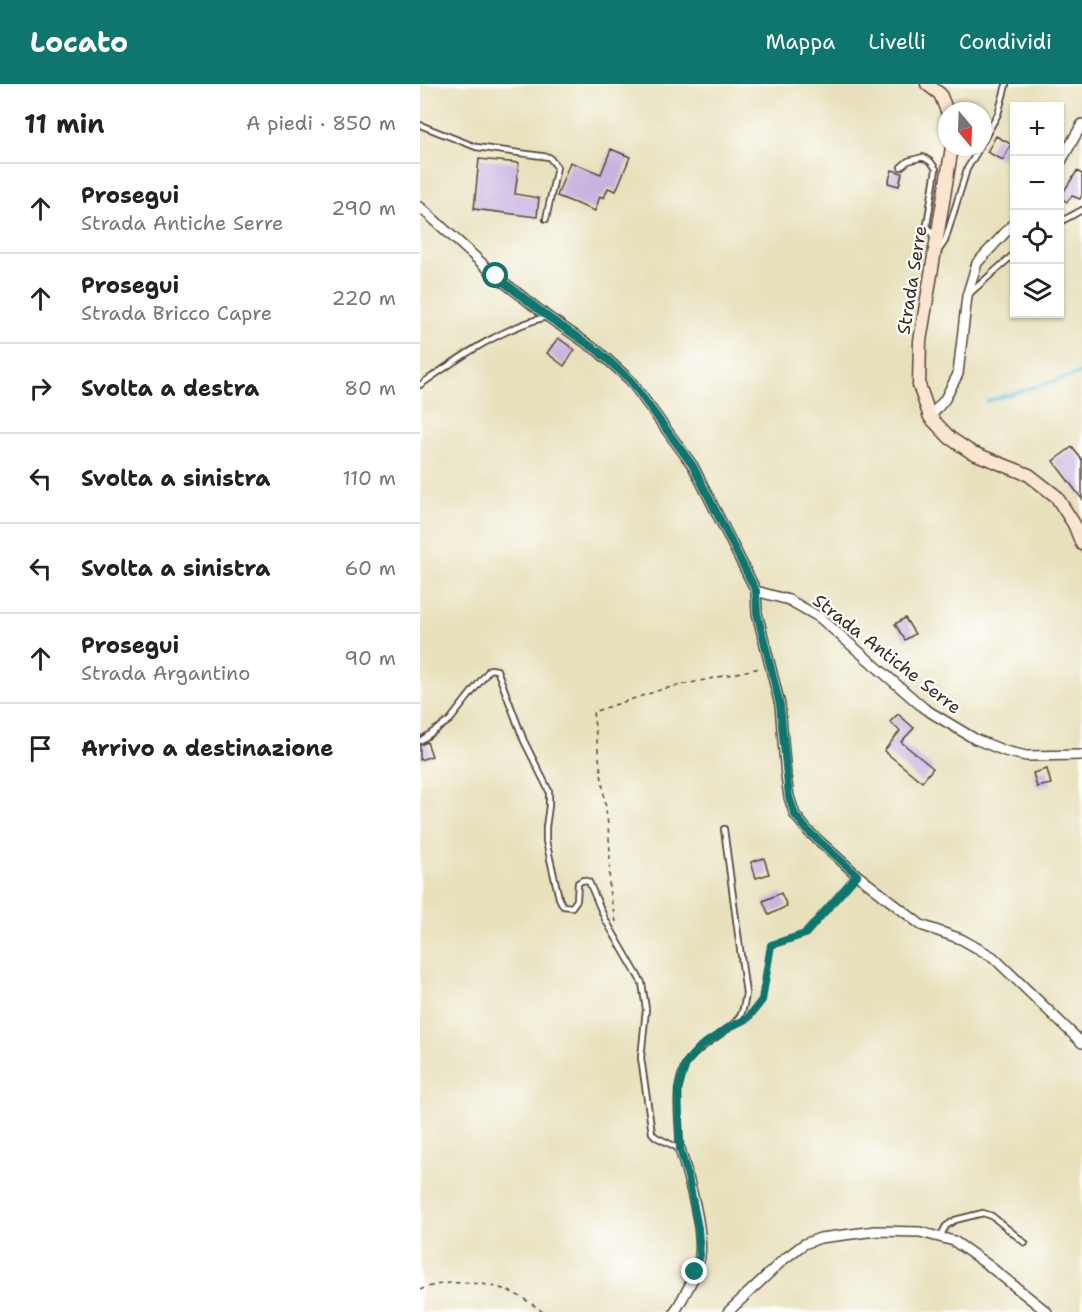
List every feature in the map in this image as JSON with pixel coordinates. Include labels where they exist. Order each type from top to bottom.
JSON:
[{"type":"main road","points":[[927,84],[940,94],[943,102]]},
{"type":"main road","name":"Strada Serre","points":[[950,156],[920,352],[919,385],[930,417],[950,438],[971,452],[1029,475],[1056,496],[1074,524],[1082,544]]},
{"type":"street","points":[[1063,156],[1082,124]]},
{"type":"street","points":[[420,207],[496,276],[617,367],[648,402],[693,466],[756,591],[757,613],[780,705],[786,776],[795,815],[808,831],[857,875],[921,925],[961,939],[993,957],[1082,1043]]},
{"type":"street","points":[[930,417],[945,399],[958,374],[967,296],[977,263],[1010,227]]},
{"type":"street","name":"Strada Antiche Serre","points":[[756,591],[789,600],[819,617],[925,709],[975,739],[1026,756],[1082,754]]},
{"type":"street","points":[[675,1312],[695,1272],[700,1255],[698,1228],[680,1149]]},
{"type":"street","points":[[728,1312],[783,1260],[804,1244],[820,1238],[876,1230],[920,1232],[954,1241],[1047,1312]]},
{"type":"lane","points":[[992,125],[998,114],[1006,85]]},
{"type":"lane","points":[[420,125],[476,147],[549,157],[557,167],[546,219]]},
{"type":"lane","points":[[934,256],[945,241],[967,169],[975,156]]},
{"type":"lane","points":[[901,167],[908,161],[923,158],[931,162],[936,169],[927,225],[936,243]]},
{"type":"lane","points":[[1064,219],[1082,210]]},
{"type":"lane","points":[[967,296],[1010,258]]},
{"type":"lane","points":[[420,385],[500,334],[525,322],[548,317]]},
{"type":"lane","points":[[420,741],[450,720],[490,669],[497,670],[524,741],[549,790],[546,841],[561,904],[566,908],[575,905],[578,900],[578,883],[583,880],[587,881],[605,919],[642,983],[646,1009],[641,1058],[652,1132],[656,1137],[680,1149],[678,1090],[686,1063],[701,1046],[730,1027],[742,1014],[746,994],[724,830]]},
{"type":"lane","points":[[940,1237],[946,1226],[955,1220],[983,1213],[992,1216],[1025,1243]]},
{"type":"path","points":[[617,937],[609,890],[610,851],[593,712],[681,684],[770,666]]},
{"type":"path","points":[[730,1027],[748,1018],[762,1000],[771,945],[805,934],[857,875]]},
{"type":"path","points":[[420,1290],[430,1285],[452,1283],[487,1286],[502,1289],[528,1300],[543,1312]]},
{"type":"building","points":[[996,136],[1010,143],[1003,160],[992,154],[992,143]]},
{"type":"building","points":[[611,149],[630,157],[616,191],[608,188],[604,198],[600,196],[595,211],[557,196],[570,162],[601,174]]},
{"type":"building","points":[[479,159],[519,163],[515,194],[539,198],[537,217],[474,209]]},
{"type":"building","points":[[892,170],[902,173],[899,186],[888,183]]},
{"type":"building","points":[[1077,171],[1082,174],[1080,199],[1072,196],[1067,202],[1064,200],[1064,191]]},
{"type":"building","points":[[558,338],[575,350],[564,366],[547,353]]},
{"type":"building","points":[[1072,447],[1082,460],[1082,499],[1053,461]]},
{"type":"building","points":[[905,618],[915,634],[905,640],[895,624]]},
{"type":"building","points":[[898,714],[914,728],[901,742],[933,768],[922,782],[884,751],[900,731],[890,722]]},
{"type":"building","points":[[427,742],[432,756],[420,760],[420,745]]},
{"type":"building","points":[[1047,769],[1051,784],[1037,787],[1033,773]]},
{"type":"building","points":[[764,858],[769,874],[756,878],[751,862]]},
{"type":"building","points":[[781,893],[787,906],[769,915],[763,901]]},
{"type":"waterway","points":[[987,401],[1082,373]]},
{"type":"route","points":[[496,276],[617,367],[648,402],[693,466],[756,591],[757,613],[780,705],[786,776],[795,815],[808,831],[857,875],[805,934],[771,945],[762,1000],[748,1018],[701,1046],[686,1063],[678,1090],[680,1149],[698,1228],[700,1255],[695,1272]]}]
